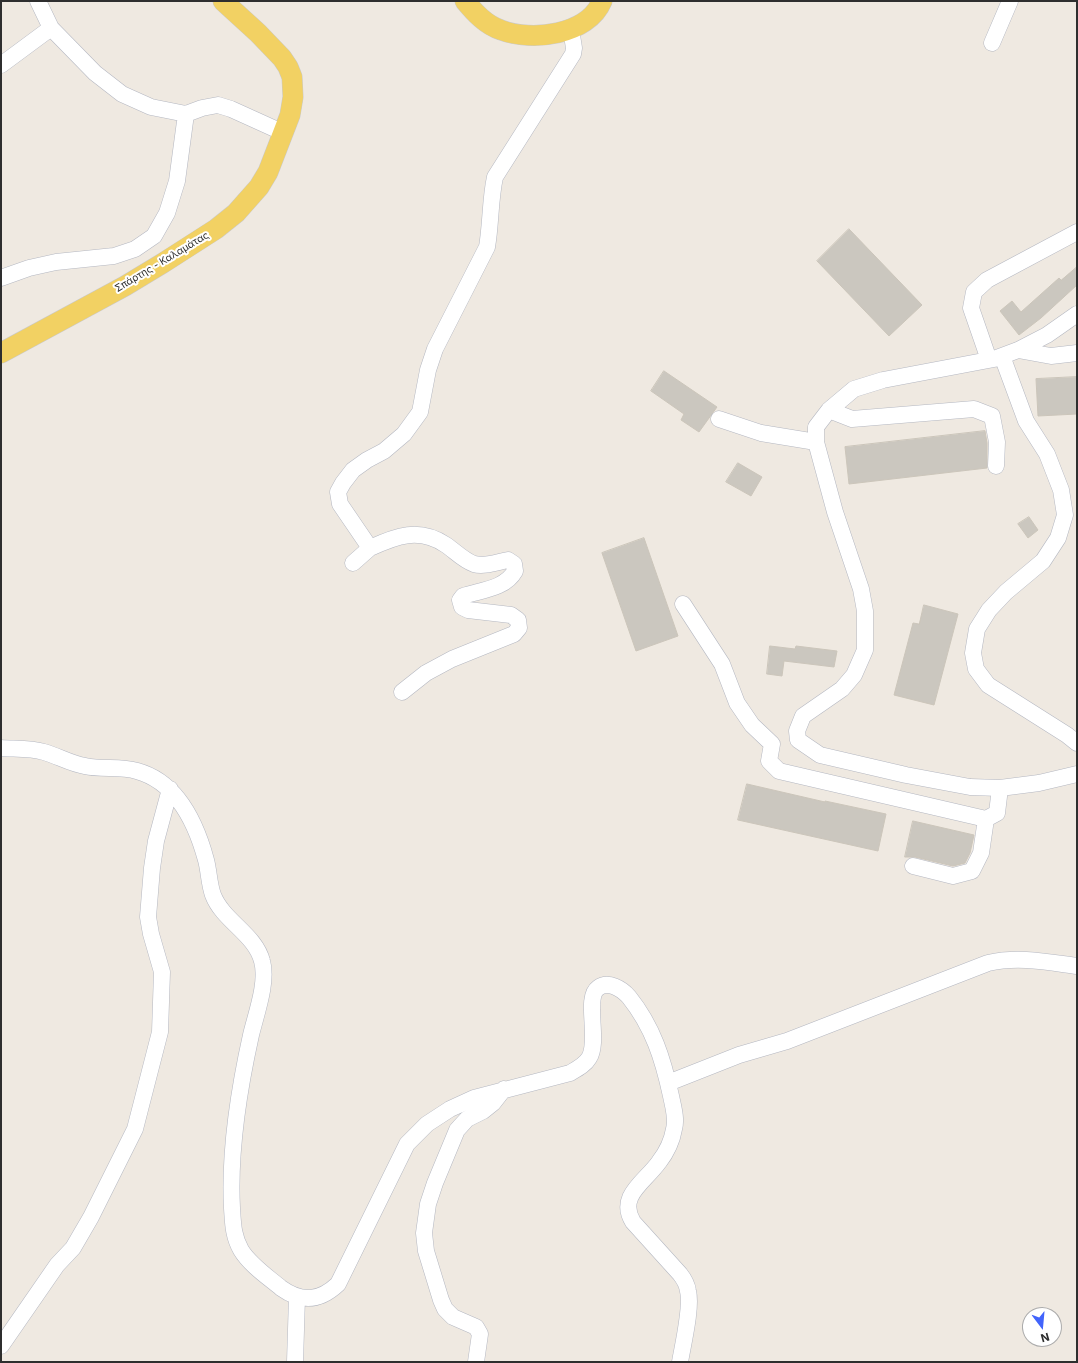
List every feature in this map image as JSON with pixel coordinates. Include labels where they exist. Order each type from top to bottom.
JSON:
[{"type":"main road","name":"Σπάρτης - Καλαμάτας","points":[[1,353],[125,286],[216,229],[236,213],[259,187],[268,172],[290,115],[293,97],[292,77],[282,58],[258,33],[223,1]]},
{"type":"main road","points":[[465,1],[489,24],[500,30],[515,34],[557,33],[571,29],[587,20],[594,14],[602,1]]},
{"type":"street","points":[[38,1],[51,28],[95,73],[122,94],[151,107],[186,114],[202,108],[218,105],[231,108],[284,132]]},
{"type":"street","points":[[992,43],[1010,1]]},
{"type":"street","points":[[1,66],[51,28]]},
{"type":"street","points":[[370,548],[340,504],[338,492],[353,470],[367,460],[384,451],[404,434],[420,412],[428,370],[435,349],[487,247],[490,233],[495,177],[573,54],[574,48],[571,29]]},
{"type":"street","points":[[1,278],[29,268],[56,262],[114,256],[135,249],[154,236],[166,213],[177,181],[186,114]]},
{"type":"street","points":[[1077,232],[987,280],[974,292],[971,308],[1026,421],[1046,454],[1061,490],[1065,515],[1058,538],[1043,561],[1006,592],[989,610],[977,629],[973,653],[976,669],[988,685],[1067,734],[1077,743]]},
{"type":"street","points":[[798,740],[797,731],[803,716],[842,689],[854,675],[865,650],[865,611],[861,589],[835,512],[816,442],[816,427],[829,410],[854,389],[883,380],[995,358],[1018,350],[1047,335],[1077,314]]},
{"type":"street","points":[[1018,350],[1051,356],[1077,353]]},
{"type":"street","points":[[829,410],[852,419],[974,409],[992,416],[997,442],[996,466]]},
{"type":"street","points":[[719,419],[761,433],[816,442]]},
{"type":"street","points":[[353,563],[370,548],[387,540],[405,535],[421,535],[434,538],[463,558],[475,564],[487,564],[508,560],[514,564],[515,571],[511,578],[504,583],[463,596],[460,600],[462,607],[468,610],[511,615],[518,620],[519,628],[514,634],[452,659],[426,673],[402,692]]},
{"type":"street","points":[[683,604],[722,664],[737,703],[752,726],[772,744]]},
{"type":"street","points":[[772,744],[798,740],[820,755],[884,770],[970,787],[1000,788],[1039,783],[1077,774]]},
{"type":"street","points":[[772,744],[769,761],[779,771],[986,819],[997,813],[1000,788]]},
{"type":"street","points":[[1,748],[43,751],[86,766],[136,770],[156,778],[170,789],[183,805],[202,844],[207,862],[212,894],[220,908],[254,945],[262,962],[264,982],[246,1056],[238,1103],[231,1179],[234,1234],[242,1251],[254,1265],[283,1289],[297,1297],[314,1298],[328,1293],[338,1284],[407,1144],[427,1124],[474,1098],[570,1073],[589,1058],[594,1047],[592,1007],[593,995],[597,988],[606,984],[617,987],[628,996],[643,1016],[658,1046],[663,1061],[674,1110],[675,1128],[665,1153],[631,1196],[628,1206],[633,1222],[686,1282],[689,1305],[680,1362]]},
{"type":"street","points":[[879,794],[884,770]]},
{"type":"street","points":[[1,1346],[57,1265],[73,1248],[91,1217],[135,1128],[160,1032],[162,972],[151,934],[148,917],[156,841],[170,789]]},
{"type":"street","points":[[913,866],[953,876],[972,871],[981,853],[986,819]]},
{"type":"street","points":[[668,1083],[739,1055],[787,1041],[988,963],[1012,959],[1077,966]]},
{"type":"street","points":[[476,1362],[480,1334],[476,1327],[453,1317],[445,1309],[426,1251],[424,1233],[428,1204],[435,1182],[458,1130],[467,1119],[493,1104],[504,1089]]},
{"type":"street","points":[[295,1362],[297,1297]]},
{"type":"building","points":[[849,229],[922,305],[889,336],[817,261]]},
{"type":"building","points":[[1077,267],[1077,285],[1041,318],[1019,335],[1000,311],[1012,301],[1021,312],[1059,278],[1061,280]]},
{"type":"building","points":[[664,371],[717,407],[699,432],[681,420],[684,414],[651,391]]},
{"type":"building","points":[[1077,377],[1077,414],[1038,416],[1036,379]]},
{"type":"building","points":[[985,431],[987,443],[987,468],[849,484],[845,447]]},
{"type":"building","points":[[738,463],[762,477],[751,496],[726,482]]},
{"type":"building","points":[[1029,517],[1038,530],[1028,538],[1018,524]]},
{"type":"building","points":[[644,538],[678,636],[636,651],[602,553]]},
{"type":"building","points":[[924,605],[958,614],[934,705],[894,695],[913,623],[919,624]]},
{"type":"building","points":[[770,646],[795,649],[796,646],[837,651],[834,667],[784,661],[782,676],[767,674]]},
{"type":"building","points":[[747,784],[886,814],[878,851],[738,820]]},
{"type":"building","points":[[913,821],[974,835],[970,853],[965,863],[953,866],[915,857],[905,857]]}]
